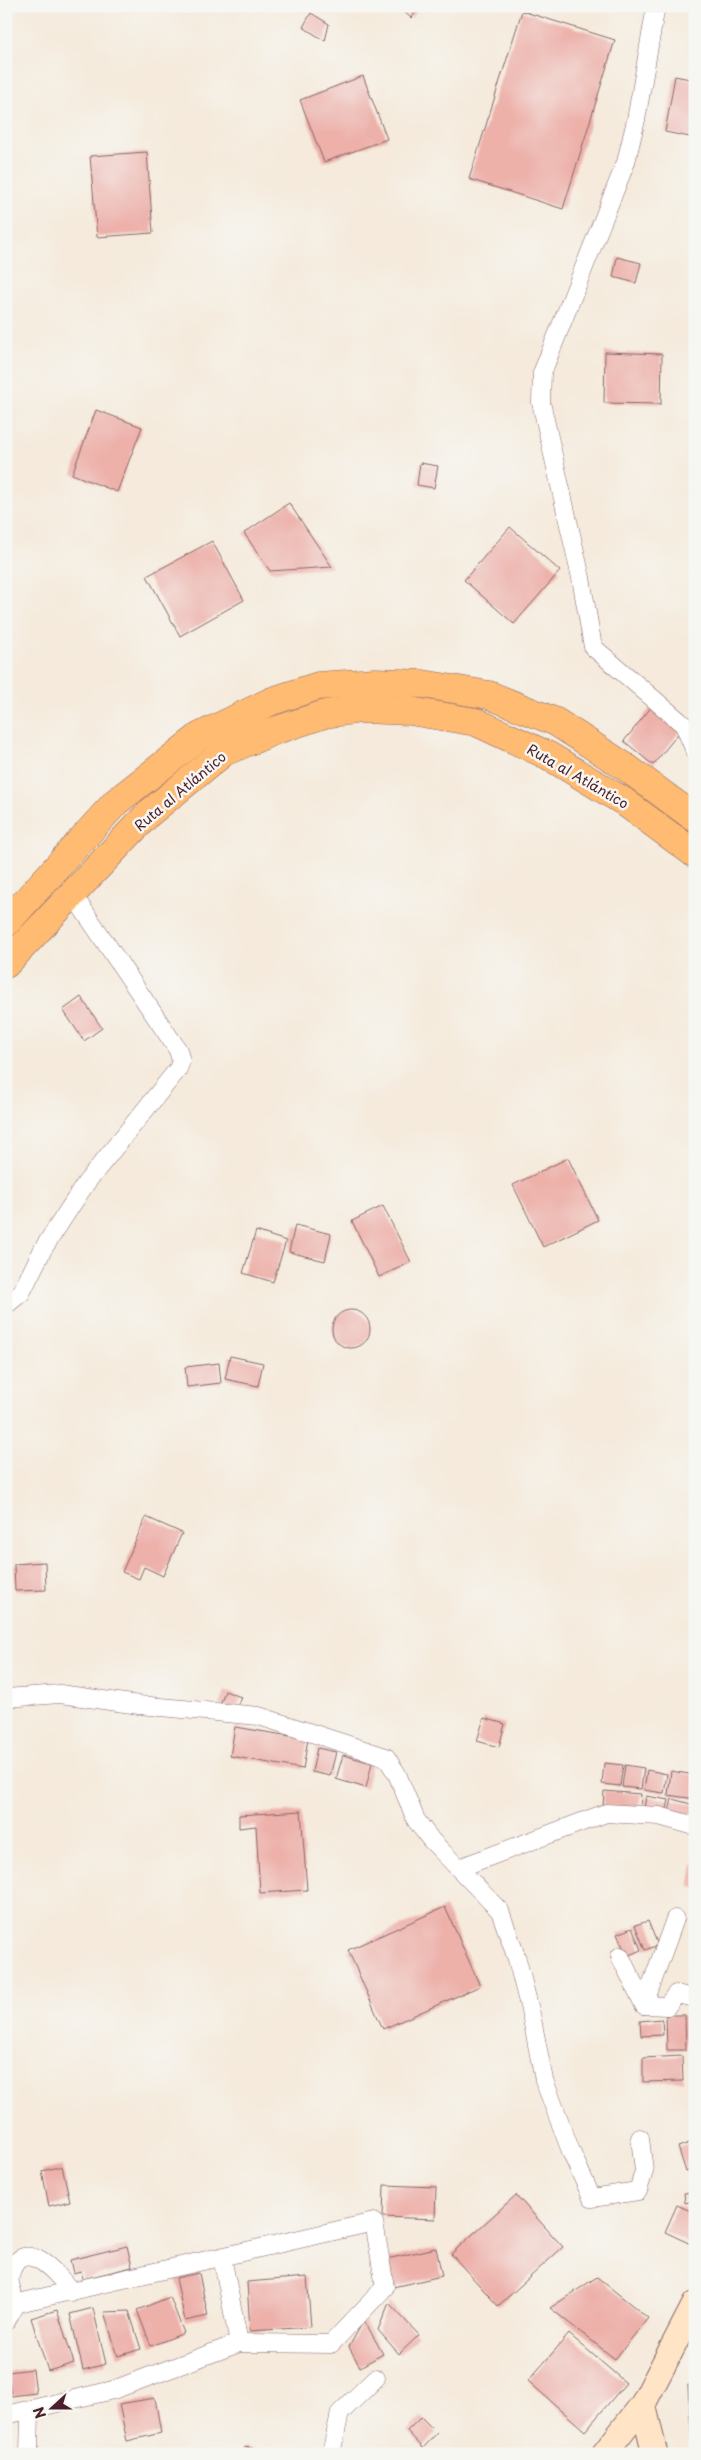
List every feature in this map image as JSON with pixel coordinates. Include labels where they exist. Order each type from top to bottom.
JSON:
[{"type":"highway","name":"Ruta al Atlántico","points":[[6,923],[116,802],[200,736],[272,701],[318,686],[375,682],[423,684],[489,695],[556,722],[627,768],[695,818]]},
{"type":"highway","name":"Ruta al Atlántico","points":[[6,964],[148,814],[224,752],[274,730],[326,714],[362,709],[410,711],[476,722],[549,756],[624,800],[695,854]]},
{"type":"street","points":[[656,6],[636,120],[626,162],[542,373],[541,402],[580,578],[593,647],[684,725],[695,751]]},
{"type":"street","points":[[6,1305],[20,1293],[43,1249],[86,1183],[178,1069],[180,1061],[178,1050],[72,893]]},
{"type":"street","points":[[6,1698],[60,1694],[139,1705],[259,1716],[386,1758],[397,1774],[416,1820],[431,1840],[500,1911],[517,1959],[529,2005],[544,2080],[592,2198],[638,2191],[644,2170],[640,2138]]},
{"type":"street","points":[[459,1868],[606,1813],[659,1816],[695,1826]]},
{"type":"street","points":[[644,2005],[675,1919]]},
{"type":"street","points":[[620,1956],[644,2005]]},
{"type":"street","points":[[644,2005],[667,2006],[676,1994],[695,1998]]},
{"type":"street","points":[[6,2415],[30,2411],[114,2390],[239,2343],[331,2344],[385,2287],[374,2222],[14,2304]]},
{"type":"street","points":[[6,2321],[14,2304],[10,2279],[13,2267],[20,2259],[30,2257],[45,2262],[60,2276],[71,2292]]},
{"type":"street","points":[[222,2257],[239,2343]]},
{"type":"street","points":[[604,2454],[643,2404],[695,2304]]},
{"type":"street","points":[[331,2454],[340,2413],[376,2378]]},
{"type":"street","points":[[643,2404],[655,2454]]},
{"type":"street","points":[[29,2454],[30,2411]]},
{"type":"building","points":[[398,6],[421,6],[411,18]]},
{"type":"building","points":[[522,11],[615,40],[563,209],[469,179]]},
{"type":"building","points":[[311,13],[329,24],[325,41],[303,27]]},
{"type":"building","points":[[363,76],[387,139],[324,162],[300,100]]},
{"type":"building","points":[[675,76],[695,80],[695,138],[665,132]]},
{"type":"building","points":[[147,152],[153,233],[97,237],[90,156]]},
{"type":"building","points":[[617,257],[641,263],[636,283],[613,277]]},
{"type":"building","points":[[605,352],[662,354],[661,404],[604,403]]},
{"type":"building","points":[[96,410],[142,427],[117,492],[72,474]]},
{"type":"building","points":[[420,463],[438,466],[434,488],[417,485]]},
{"type":"building","points":[[289,503],[332,567],[270,571],[244,533]]},
{"type":"building","points":[[510,527],[560,571],[514,624],[464,580]]},
{"type":"building","points":[[212,541],[244,600],[180,636],[147,576]]},
{"type":"building","points":[[653,705],[682,729],[653,765],[624,741]]},
{"type":"building","points":[[81,997],[102,1028],[84,1041],[63,1010]]},
{"type":"building","points":[[568,1158],[598,1220],[543,1247],[513,1185]]},
{"type":"building","points":[[383,1206],[411,1262],[379,1277],[352,1221]]},
{"type":"building","points":[[295,1225],[331,1234],[325,1261],[289,1252]]},
{"type":"building","points":[[256,1231],[286,1241],[273,1282],[243,1273]]},
{"type":"building","points":[[351,1310],[358,1311],[364,1316],[369,1322],[369,1336],[364,1342],[358,1347],[351,1348],[344,1347],[338,1342],[333,1336],[332,1329],[333,1322],[338,1316],[344,1311]]},
{"type":"building","points":[[230,1356],[263,1363],[258,1386],[225,1379]]},
{"type":"building","points":[[219,1363],[221,1383],[187,1387],[185,1367]]},
{"type":"building","points":[[146,1517],[182,1533],[163,1576],[144,1567],[139,1579],[122,1572]]},
{"type":"building","points":[[45,1562],[46,1590],[15,1591],[14,1564]]},
{"type":"building","points":[[225,1691],[241,1697],[236,1711],[220,1705]]},
{"type":"building","points":[[484,1718],[505,1724],[499,1747],[477,1741]]},
{"type":"building","points":[[235,1727],[308,1739],[303,1769],[230,1756]]},
{"type":"building","points":[[317,1748],[336,1752],[330,1776],[312,1772]]},
{"type":"building","points":[[343,1755],[372,1763],[366,1788],[336,1779]]},
{"type":"building","points":[[604,1763],[623,1765],[620,1786],[602,1784]]},
{"type":"building","points":[[625,1765],[644,1768],[641,1789],[622,1787]]},
{"type":"building","points":[[647,1770],[667,1774],[664,1793],[644,1790]]},
{"type":"building","points":[[671,1771],[695,1775],[695,1799],[668,1795]]},
{"type":"building","points":[[604,1791],[641,1794],[640,1809],[603,1806]]},
{"type":"building","points":[[646,1796],[669,1800],[666,1813],[644,1809]]},
{"type":"building","points":[[672,1799],[695,1805],[695,1822],[668,1815]]},
{"type":"building","points":[[301,1811],[307,1890],[260,1893],[256,1826],[239,1828],[239,1815]]},
{"type":"building","points":[[695,1862],[695,1888],[689,1887]]},
{"type":"building","points":[[445,1907],[480,1986],[383,2029],[348,1950]]},
{"type":"building","points":[[648,1921],[658,1945],[645,1950],[635,1925]]},
{"type":"building","points":[[632,1928],[641,1950],[627,1956],[617,1934]]},
{"type":"building","points":[[695,1954],[695,1975],[688,1973]]},
{"type":"building","points":[[666,2015],[685,2015],[686,2050],[667,2050]]},
{"type":"building","points":[[662,2019],[663,2035],[641,2036],[640,2021]]},
{"type":"building","points":[[682,2056],[683,2081],[643,2082],[643,2058]]},
{"type":"building","points":[[695,2141],[695,2169],[686,2172],[678,2147]]},
{"type":"building","points":[[62,2166],[70,2201],[49,2206],[42,2171]]},
{"type":"building","points":[[384,2185],[436,2187],[435,2219],[383,2217]]},
{"type":"building","points":[[695,2192],[695,2201],[685,2203],[684,2193]]},
{"type":"building","points":[[516,2195],[563,2247],[498,2306],[451,2254]]},
{"type":"building","points":[[677,2205],[695,2213],[695,2246],[665,2232]]},
{"type":"building","points":[[127,2246],[132,2267],[83,2279],[81,2271],[73,2273],[70,2260]]},
{"type":"building","points":[[436,2248],[442,2276],[393,2287],[387,2259]]},
{"type":"building","points":[[199,2273],[208,2316],[185,2321],[176,2278]]},
{"type":"building","points":[[307,2277],[311,2327],[250,2331],[247,2282]]},
{"type":"building","points":[[597,2277],[648,2318],[615,2359],[550,2308]]},
{"type":"building","points":[[170,2297],[184,2333],[151,2346],[137,2310]]},
{"type":"building","points":[[389,2303],[419,2335],[399,2354],[378,2330]]},
{"type":"building","points":[[93,2308],[106,2364],[83,2370],[70,2314]]},
{"type":"building","points":[[57,2310],[74,2363],[48,2371],[31,2318]]},
{"type":"building","points":[[129,2311],[141,2349],[118,2356],[104,2312]]},
{"type":"building","points":[[364,2320],[383,2354],[360,2367],[349,2347]]},
{"type":"building","points":[[569,2334],[626,2383],[585,2431],[528,2381]]},
{"type":"building","points":[[33,2369],[36,2393],[11,2396],[8,2372]]},
{"type":"building","points":[[688,2385],[695,2387],[695,2450],[692,2451]]},
{"type":"building","points":[[155,2398],[161,2433],[127,2441],[119,2404]]},
{"type":"building","points":[[421,2417],[437,2433],[423,2448],[407,2431]]},
{"type":"building","points":[[245,2447],[262,2450],[261,2454],[244,2454]]}]
